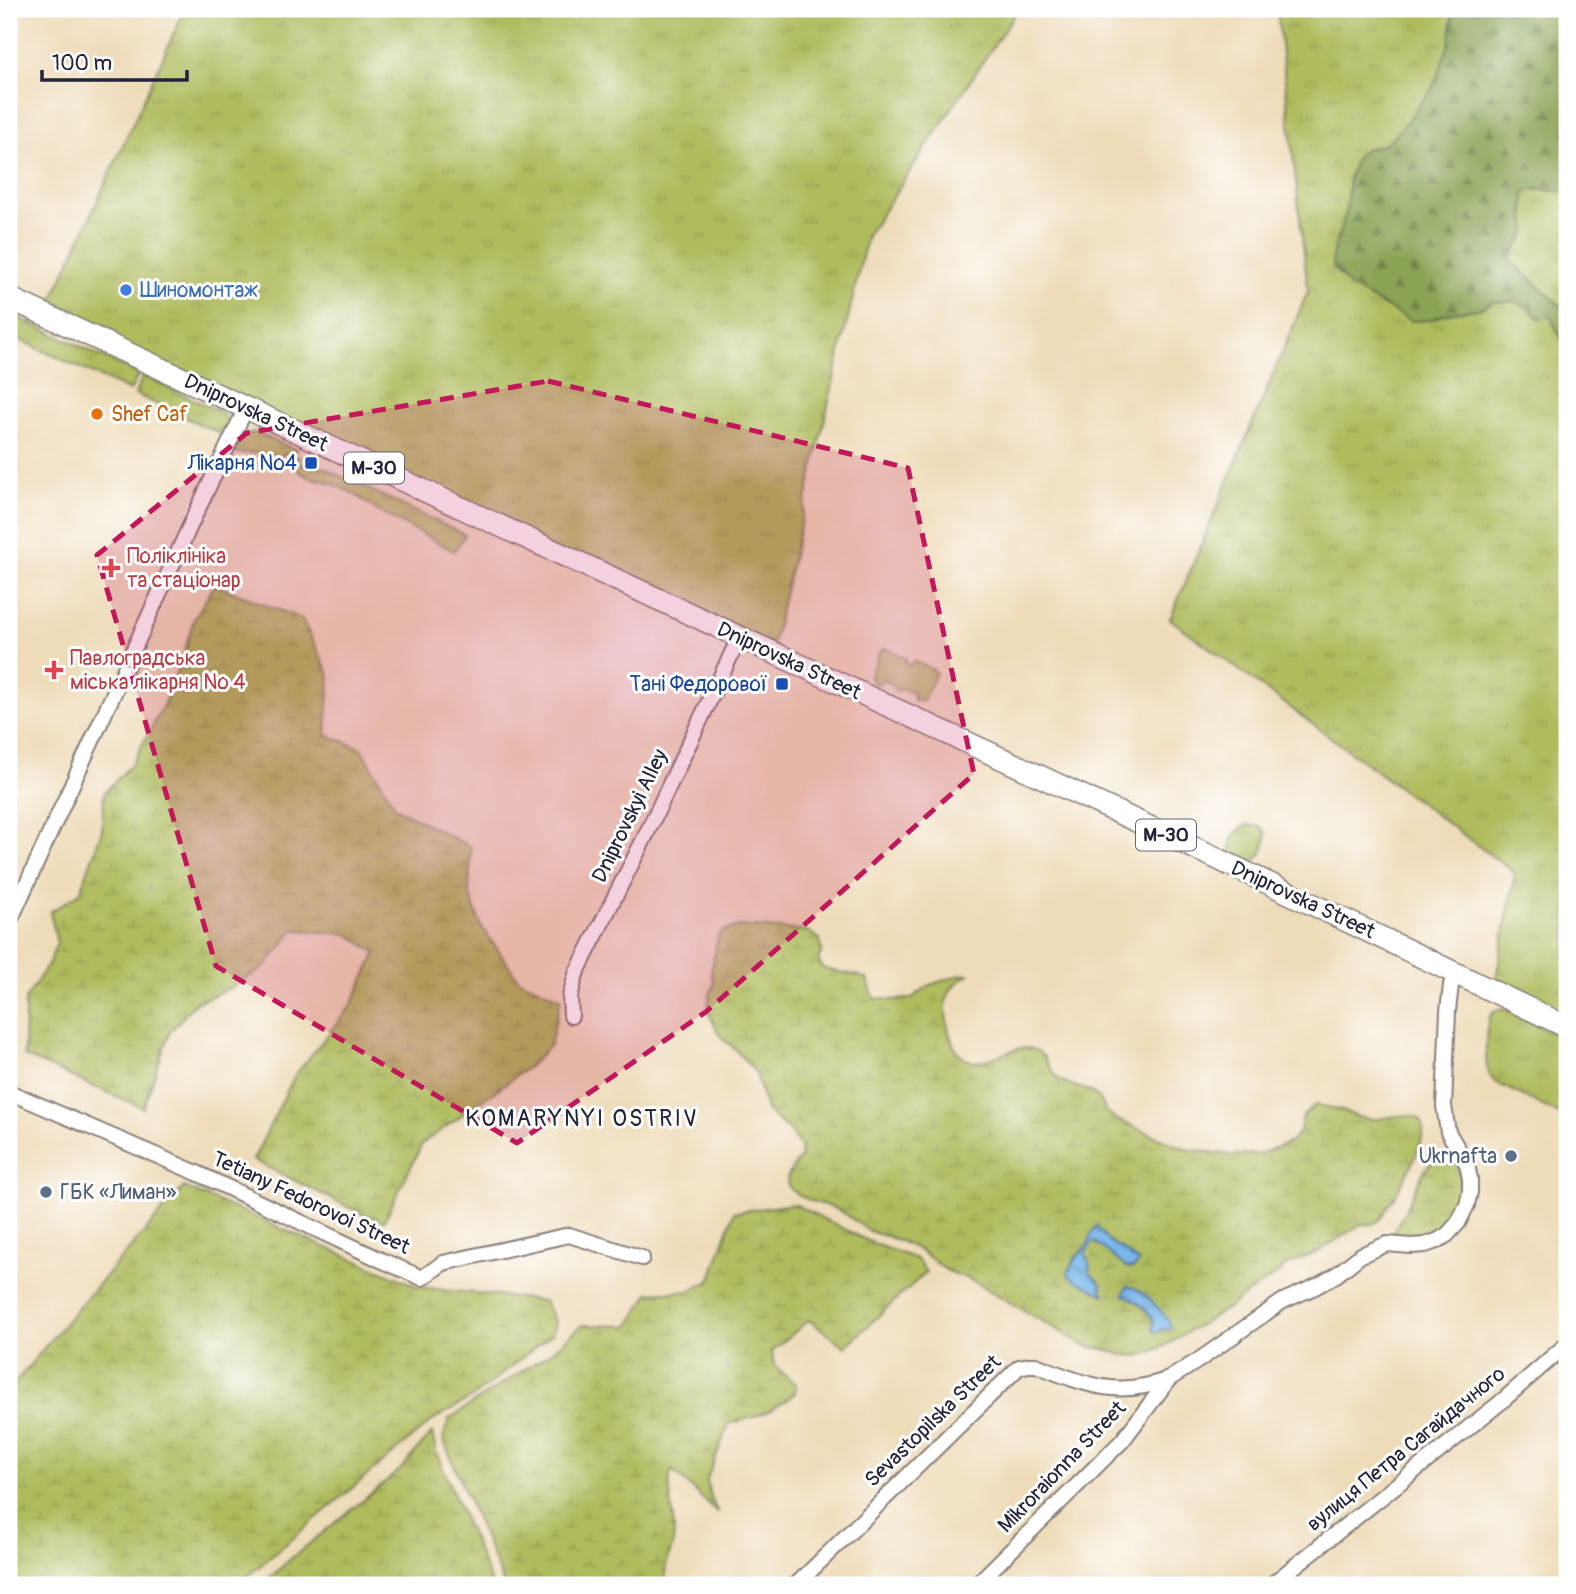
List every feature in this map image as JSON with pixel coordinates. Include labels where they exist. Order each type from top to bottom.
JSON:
[{"type":"highway","name":"Dniprovska Street","points":[[9,298],[1191,847],[1567,1027]]},
{"type":"street","points":[[9,923],[13,899],[246,408]]},
{"type":"street","name":"Dniprovskyi Alley","points":[[570,1016],[570,997],[576,974],[645,837],[739,638]]},
{"type":"street","name":"Mikroraionna Street","points":[[976,1585],[1122,1441],[1169,1379],[1283,1301],[1336,1275],[1361,1255],[1387,1244],[1425,1245],[1447,1235],[1458,1223],[1467,1205],[1470,1179],[1467,1164],[1448,1132],[1444,1106],[1448,1011],[1455,972]]},
{"type":"street","name":"Tetiany Fedorovoi Street","points":[[9,1092],[197,1173],[422,1278],[443,1263],[569,1235],[642,1258]]},
{"type":"street","name":"вулиця Петра Сагайдачного","points":[[1271,1585],[1500,1402],[1567,1344]]},
{"type":"street","name":"Sevastopilska Street","points":[[796,1585],[1019,1367],[1035,1365],[1079,1382],[1112,1389],[1149,1385],[1169,1379]]},
{"type":"highlighted area","points":[[548,381],[908,468],[974,774],[707,1011],[517,1143],[216,966],[97,555],[247,433]]},
{"type":"green space","points":[[185,9],[1018,9],[867,236],[770,656],[44,318]]},
{"type":"green space","points":[[1277,9],[1453,9],[1450,41],[1434,86],[1398,134],[1384,145],[1365,149],[1349,178],[1346,213],[1340,231],[1349,286],[1412,321],[1430,320],[1449,313],[1478,309],[1493,302],[1514,301],[1528,307],[1539,318],[1550,316],[1567,349],[1567,1021],[1496,979],[1515,873],[1170,619],[1308,291]]},
{"type":"green space","points":[[1453,9],[1567,9],[1567,192],[1538,189],[1525,192],[1527,230],[1509,260],[1567,311],[1567,349],[1550,316],[1539,318],[1528,307],[1514,301],[1493,302],[1478,309],[1449,313],[1430,320],[1412,321],[1349,286],[1333,267],[1332,255],[1346,213],[1349,178],[1356,157],[1365,149],[1384,145],[1397,134],[1434,86],[1450,41]]},
{"type":"green space","points":[[1538,189],[1567,192],[1567,311],[1509,261],[1527,230],[1524,192]]},
{"type":"green space","points":[[9,313],[139,374],[130,391],[9,335]]},
{"type":"green space","points":[[143,376],[223,413],[228,424],[223,435],[135,394]]},
{"type":"green space","points":[[254,432],[297,450],[277,457],[258,453],[228,453],[243,436]]},
{"type":"green space","points":[[299,456],[300,463],[312,469],[322,467],[465,535],[454,551],[378,511],[353,493],[309,477],[281,460]]},
{"type":"green space","points":[[215,585],[302,619],[330,676],[326,735],[361,748],[396,808],[471,847],[469,892],[481,926],[519,980],[561,998],[550,1045],[531,1065],[422,1144],[384,1221],[361,1213],[253,1160],[295,1075],[351,1006],[376,953],[348,934],[294,930],[265,967],[230,988],[195,1003],[170,1031],[143,1108],[24,1056],[25,1000],[49,963],[57,943],[50,912],[80,893],[102,830],[104,793],[132,764],[163,706],[194,619]]},
{"type":"green space","points":[[885,648],[906,658],[908,665],[913,661],[934,670],[936,674],[922,702],[915,701],[913,693],[903,689],[896,692],[892,684],[883,680],[877,684],[871,681],[870,675],[881,650]]},
{"type":"green space","points":[[1247,825],[1261,827],[1266,835],[1261,855],[1251,861],[1238,857],[1231,847],[1237,832]]},
{"type":"green space","points":[[741,926],[806,931],[820,939],[822,951],[818,960],[824,969],[867,979],[874,998],[910,999],[930,985],[970,974],[953,987],[946,1001],[949,1030],[953,1044],[961,1056],[970,1061],[980,1061],[1014,1050],[1035,1050],[1042,1055],[1059,1079],[1098,1097],[1105,1111],[1115,1119],[1191,1150],[1232,1155],[1259,1154],[1291,1142],[1300,1130],[1303,1116],[1315,1105],[1368,1119],[1405,1115],[1416,1117],[1422,1122],[1421,1143],[1393,1199],[1378,1221],[1361,1224],[1318,1252],[1286,1265],[1231,1306],[1149,1353],[1137,1356],[1122,1355],[1085,1346],[973,1281],[944,1269],[917,1249],[872,1232],[841,1211],[791,1190],[787,1181],[801,1157],[800,1146],[791,1132],[766,1110],[756,1073],[721,1037],[708,1012],[714,983],[711,972],[718,936],[723,931]],"holes":[[[1100,1231],[1109,1242],[1136,1260],[1131,1268],[1126,1267],[1092,1242],[1085,1254],[1090,1273],[1098,1281],[1103,1294],[1078,1282],[1069,1270],[1075,1258]],[[1143,1293],[1170,1323],[1158,1332],[1148,1312],[1128,1295]]]},
{"type":"green space","points":[[1501,1009],[1567,1040],[1567,1118],[1499,1084],[1490,1076],[1486,1055],[1487,1027],[1492,1013]]},
{"type":"green space","points":[[1444,1153],[1458,1165],[1463,1178],[1458,1202],[1447,1225],[1442,1232],[1429,1238],[1385,1239],[1401,1219],[1426,1168]]},
{"type":"green space","points":[[184,1187],[419,1287],[544,1301],[555,1321],[553,1333],[473,1397],[433,1420],[237,1585],[9,1585],[9,1390]]},
{"type":"green space","points":[[794,1204],[874,1244],[917,1259],[926,1272],[845,1347],[809,1320],[772,1351],[774,1365],[796,1385],[795,1393],[764,1413],[729,1424],[707,1479],[710,1496],[718,1513],[672,1470],[669,1486],[674,1533],[666,1567],[666,1585],[506,1585],[443,1439],[449,1419],[554,1350],[582,1325],[629,1326],[649,1293],[688,1291],[710,1281],[734,1212]]},
{"type":"green space","points":[[432,1433],[436,1452],[492,1585],[262,1585],[400,1470]]},
{"type":"water","points":[[1098,1225],[1098,1231],[1109,1242],[1139,1262],[1134,1268],[1126,1267],[1099,1245],[1092,1243],[1085,1254],[1090,1266],[1089,1272],[1101,1284],[1105,1295],[1068,1275],[1073,1262]]},
{"type":"water","points":[[1127,1286],[1140,1291],[1151,1300],[1170,1323],[1171,1329],[1154,1332],[1153,1319],[1146,1310],[1123,1295]]},
{"type":"place","name":"Шиномонтаж","points":[[126,290]]},
{"type":"place","name":"Shef Caf","points":[[97,414]]},
{"type":"place","name":"Лікарня №4","points":[[311,463]]},
{"type":"place","name":"Поліклініка та стаціонар","points":[[111,568]]},
{"type":"place","name":"Павлоградська міська лікарня № 4","points":[[54,670]]},
{"type":"place","name":"Тані Федорової","points":[[782,684]]},
{"type":"place","name":"Ukrnafta","points":[[1511,1156]]},
{"type":"place","name":"ГБК «Лиман»","points":[[46,1192]]},
{"type":"district","name":"KOMARYNYI OSTRIV","points":[[582,1118]]}]
